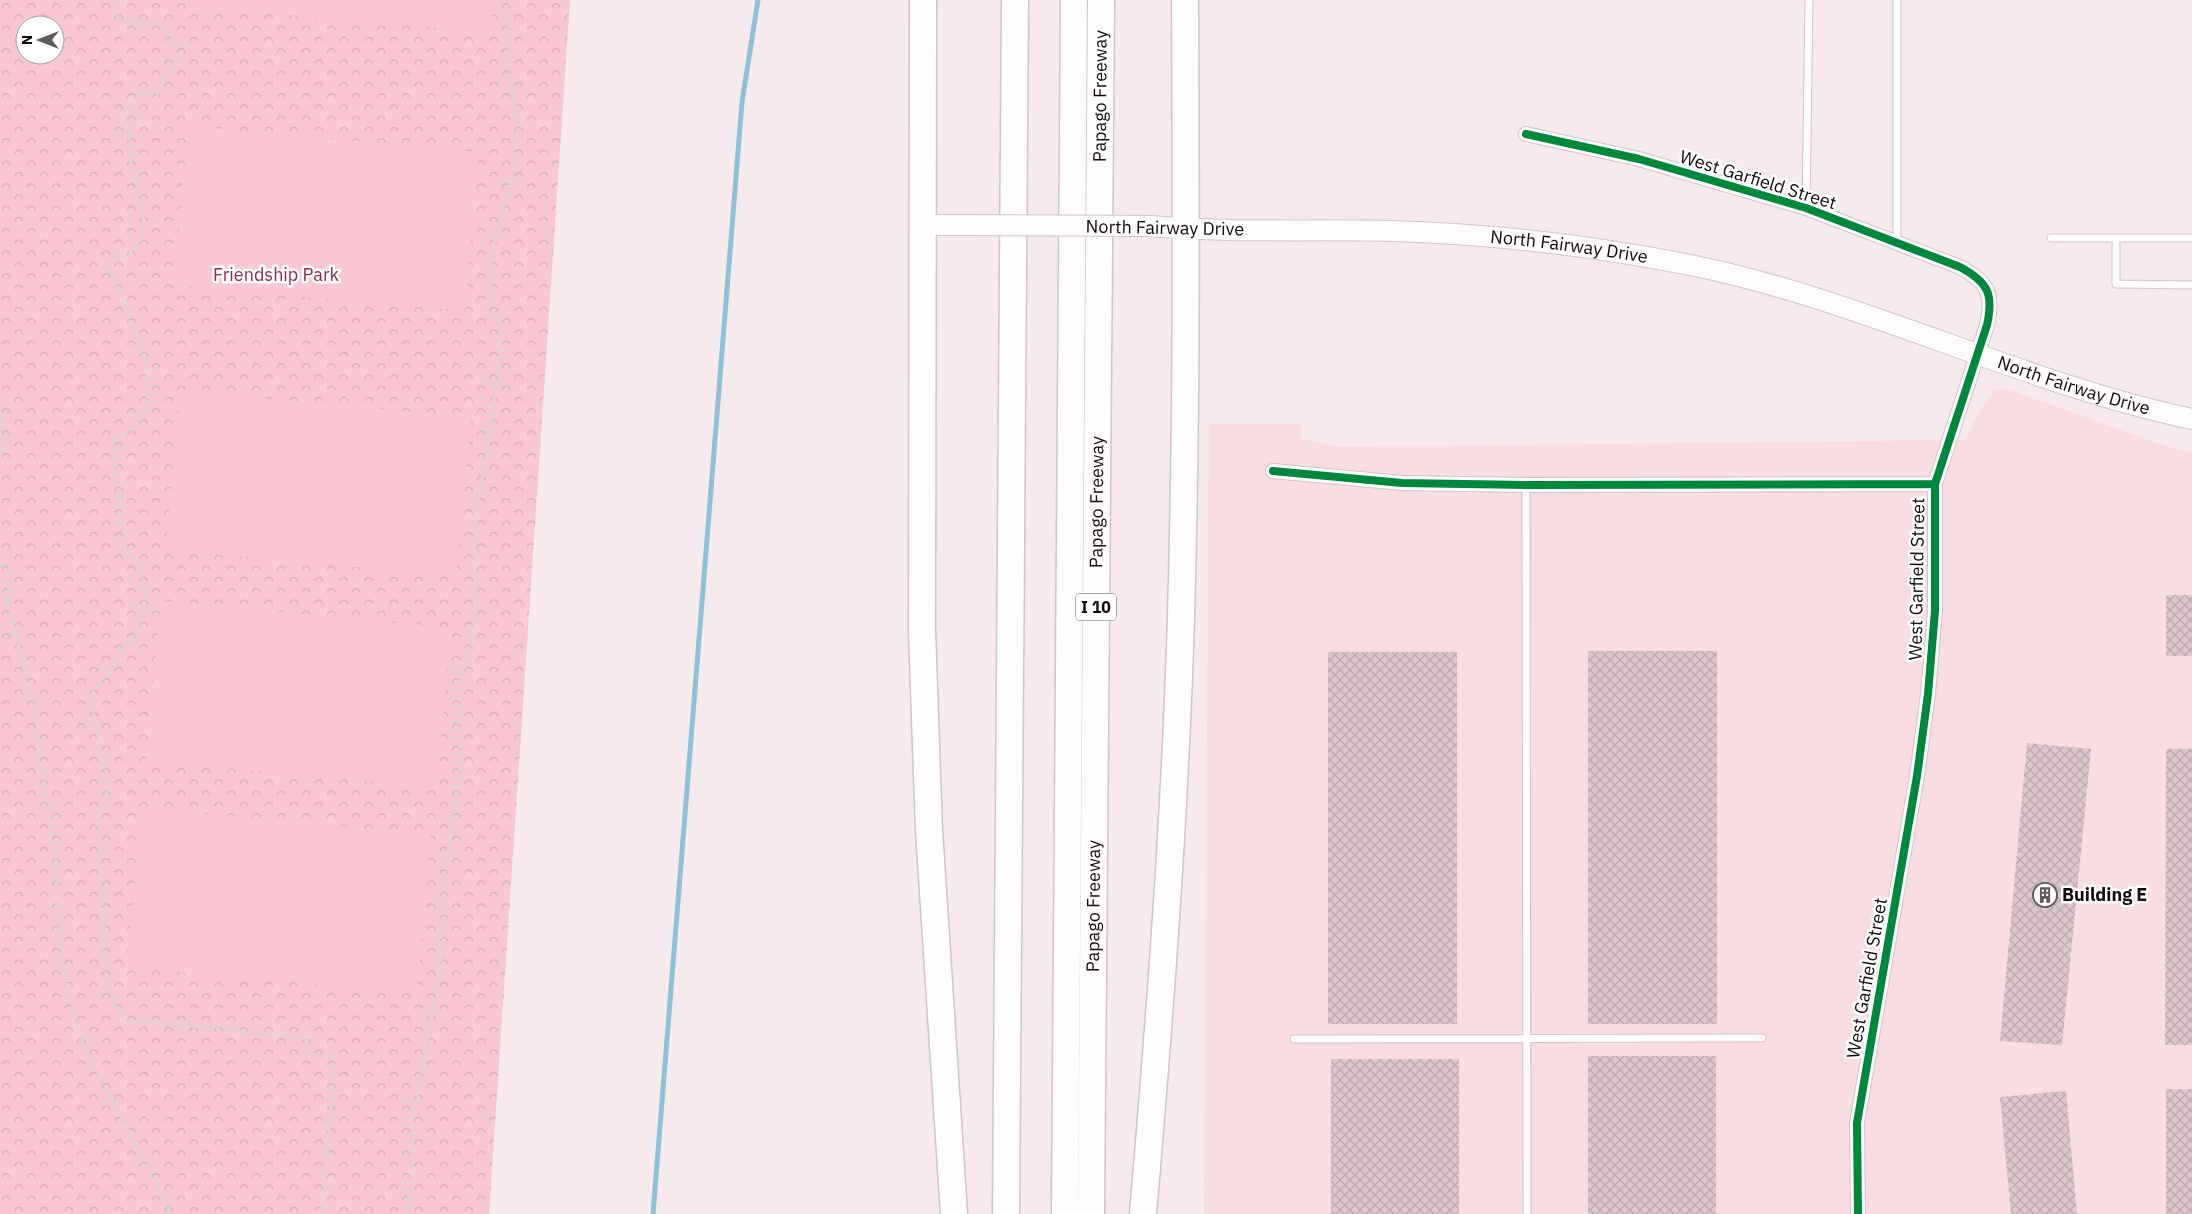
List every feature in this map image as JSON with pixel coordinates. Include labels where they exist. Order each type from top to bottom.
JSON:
[{"type":"highway","points":[[923,0],[922,631],[929,830],[954,1214]]},
{"type":"highway","points":[[1006,1214],[1015,0]]},
{"type":"highway","points":[[1065,1214],[1074,0]]},
{"type":"highway","name":"Papago Freeway","points":[[1091,1214],[1100,0]]},
{"type":"highway","points":[[1143,1214],[1161,1003],[1173,810],[1181,616],[1186,229],[1186,0]]},
{"type":"street","name":"West Garfield Street","points":[[1526,134],[1639,159],[1806,208],[1960,267],[1974,275],[1984,284],[1990,296],[1990,310],[1935,484],[1935,611],[1928,694],[1917,776],[1857,1123],[1858,1214]]},
{"type":"street","name":"North Fairway Drive","points":[[923,225],[1150,226],[1186,229],[1393,231],[1500,237],[1602,249],[1698,267],[1794,292],[2088,391],[2154,411],[2192,419]]},
{"type":"street","points":[[1273,471],[1402,482],[1526,485],[1935,484]]},
{"type":"lane","points":[[1806,208],[1809,0]]},
{"type":"lane","points":[[1897,0],[1897,242]]},
{"type":"lane","points":[[2051,238],[2192,238]]},
{"type":"lane","points":[[2116,238],[2116,284],[2192,285]]},
{"type":"lane","points":[[1526,485],[1527,1214]]},
{"type":"lane","points":[[1294,1039],[1762,1038]]},
{"type":"path","points":[[118,0],[116,14],[124,22],[163,25],[182,56],[172,65],[155,96],[143,90],[127,107],[131,164],[142,208],[144,226],[142,237],[132,251],[109,268],[140,344],[149,381],[147,406],[140,421],[132,431],[112,440],[125,549],[139,566],[145,588],[144,614],[135,637],[118,650],[111,671],[90,692],[109,795],[105,808],[96,812],[103,902],[104,960],[112,1002],[121,1019],[307,1038],[305,1053],[336,1056],[322,1214]]},
{"type":"path","points":[[404,1214],[412,1180],[412,1126],[441,962],[442,889],[456,812],[461,763],[458,724],[460,679],[471,647],[476,606],[474,552],[479,496],[492,421],[501,336],[491,297],[490,269],[498,228],[515,168],[518,123],[509,68],[508,18],[511,0]]},
{"type":"path","points":[[0,410],[6,444],[0,452]]},
{"type":"path","points":[[0,566],[12,569],[8,596],[9,609],[34,705],[58,875],[59,929],[69,1001],[88,1054],[172,1214]]},
{"type":"shaded area","points":[[1995,389],[2010,390],[2174,449],[2192,452],[2192,1214],[1204,1214],[1209,424],[1301,424],[1301,438],[1340,447],[1966,440],[1978,413]]},
{"type":"green space","name":"Friendship Park","points":[[0,0],[570,0],[489,1214],[0,1214]]},
{"type":"green space","points":[[200,0],[494,0],[491,33],[200,7]]},
{"type":"green space","points":[[188,126],[479,152],[465,311],[174,285]]},
{"type":"green space","points":[[180,391],[471,417],[456,576],[166,550]]},
{"type":"green space","points":[[161,601],[451,628],[437,787],[146,761]]},
{"type":"green space","points":[[141,808],[431,835],[417,994],[127,967]]},
{"type":"building","points":[[2166,595],[2192,595],[2192,656],[2166,656]]},
{"type":"building","points":[[1588,651],[1717,651],[1717,1024],[1588,1024]]},
{"type":"building","points":[[1328,652],[1457,652],[1457,1024],[1328,1024]]},
{"type":"building","name":"Building E","points":[[2027,743],[2091,749],[2062,1045],[2000,1041]]},
{"type":"building","points":[[2166,749],[2192,749],[2192,1045],[2165,1045]]},
{"type":"building","points":[[1588,1056],[1716,1056],[1716,1214],[1588,1214]]},
{"type":"building","points":[[1331,1059],[1459,1059],[1459,1214],[1331,1214]]},
{"type":"building","points":[[2166,1089],[2192,1089],[2192,1214],[2166,1214]]},
{"type":"building","points":[[2066,1091],[2077,1214],[2011,1214],[2000,1097]]},
{"type":"waterway","points":[[653,1214],[742,102],[758,0]]},
{"type":"cycle path","points":[[1526,134],[1639,159],[1806,208],[1960,267],[1977,278],[1987,290],[1990,305],[1987,325],[1935,484],[1935,611],[1928,694],[1917,776],[1857,1123],[1858,1214]]},
{"type":"cycle path","points":[[1273,471],[1402,483],[1526,485],[1935,484]]},
{"type":"place","name":"Building E","points":[[2045,895]]}]
